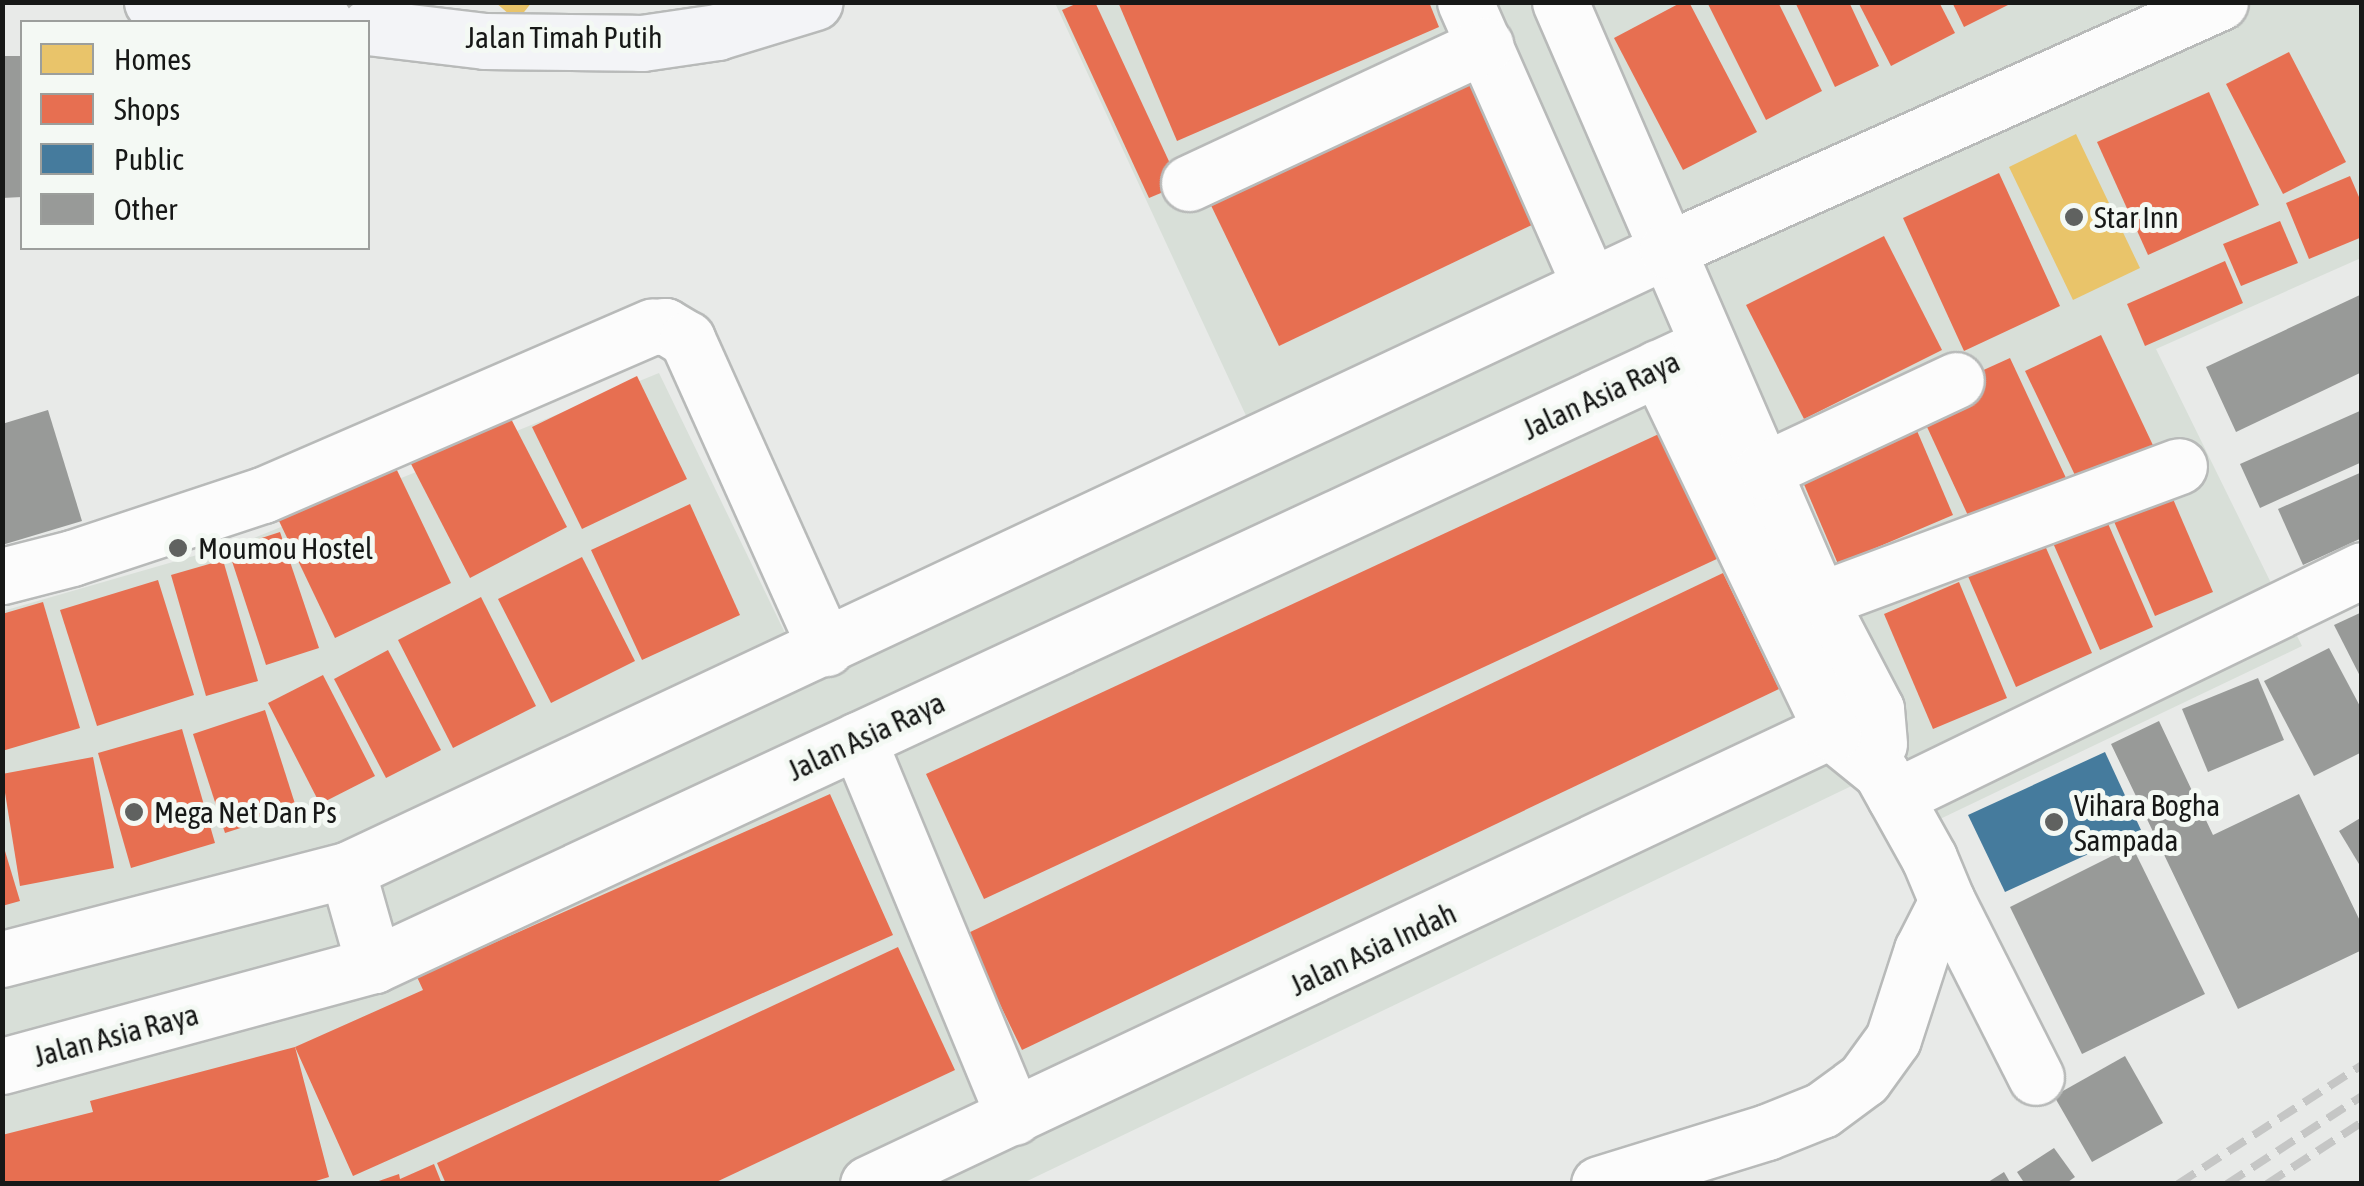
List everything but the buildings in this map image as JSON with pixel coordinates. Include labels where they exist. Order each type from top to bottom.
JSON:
[{"type":"main road","points":[[152,2],[309,20]]},
{"type":"main road","name":"Jalan Timah Putih","points":[[370,27],[485,41],[642,43],[717,32],[815,2]]},
{"type":"street","points":[[1560,2],[1818,600],[1855,721]]},
{"type":"street","points":[[2,959],[347,870],[1667,250],[2220,2]]},
{"type":"street","points":[[1188,183],[1475,24],[1590,286]]},
{"type":"street","points":[[2,576],[72,558],[263,495],[652,327],[664,326],[687,339],[826,648]]},
{"type":"street","name":"Jalan Asia Raya","points":[[2,1066],[374,966],[1708,345]]},
{"type":"street","points":[[1658,368],[1855,721],[2036,1077]]},
{"type":"street","points":[[1762,471],[1956,380]]},
{"type":"street","points":[[1818,600],[2180,466]]},
{"type":"street","points":[[1888,785],[2362,570]]},
{"type":"street","name":"Jalan Asia Indah","points":[[868,1184],[1855,721]]},
{"type":"street","points":[[858,740],[1014,1117]]},
{"type":"street","points":[[347,870],[374,966]]},
{"type":"street","points":[[1598,1184],[1767,1132],[1822,1110],[1864,1080],[1893,1039],[1922,950],[1947,901]]},
{"type":"street","points":[[1727,1184],[1767,1132]]},
{"type":"shaded area","points":[[1055,3],[2361,3],[2361,258],[2156,349],[2302,646],[1892,842],[1864,780],[1023,1183],[3,1184],[3,611],[249,540],[659,373],[786,635],[1248,420]]},
{"type":"railway","points":[[2178,1184],[2362,1065]]},
{"type":"railway","points":[[2227,1184],[2362,1096]]},
{"type":"railway","points":[[2267,1184],[2362,1122]]},
{"type":"place","name":"Star Inn","points":[[2074,217]]},
{"type":"place","name":"Moumou Hostel","points":[[178,548]]},
{"type":"place","name":"Mega Net Dan Ps","points":[[134,812]]},
{"type":"place","name":"Vihara Bogha Sampada","points":[[2054,822]]}]
